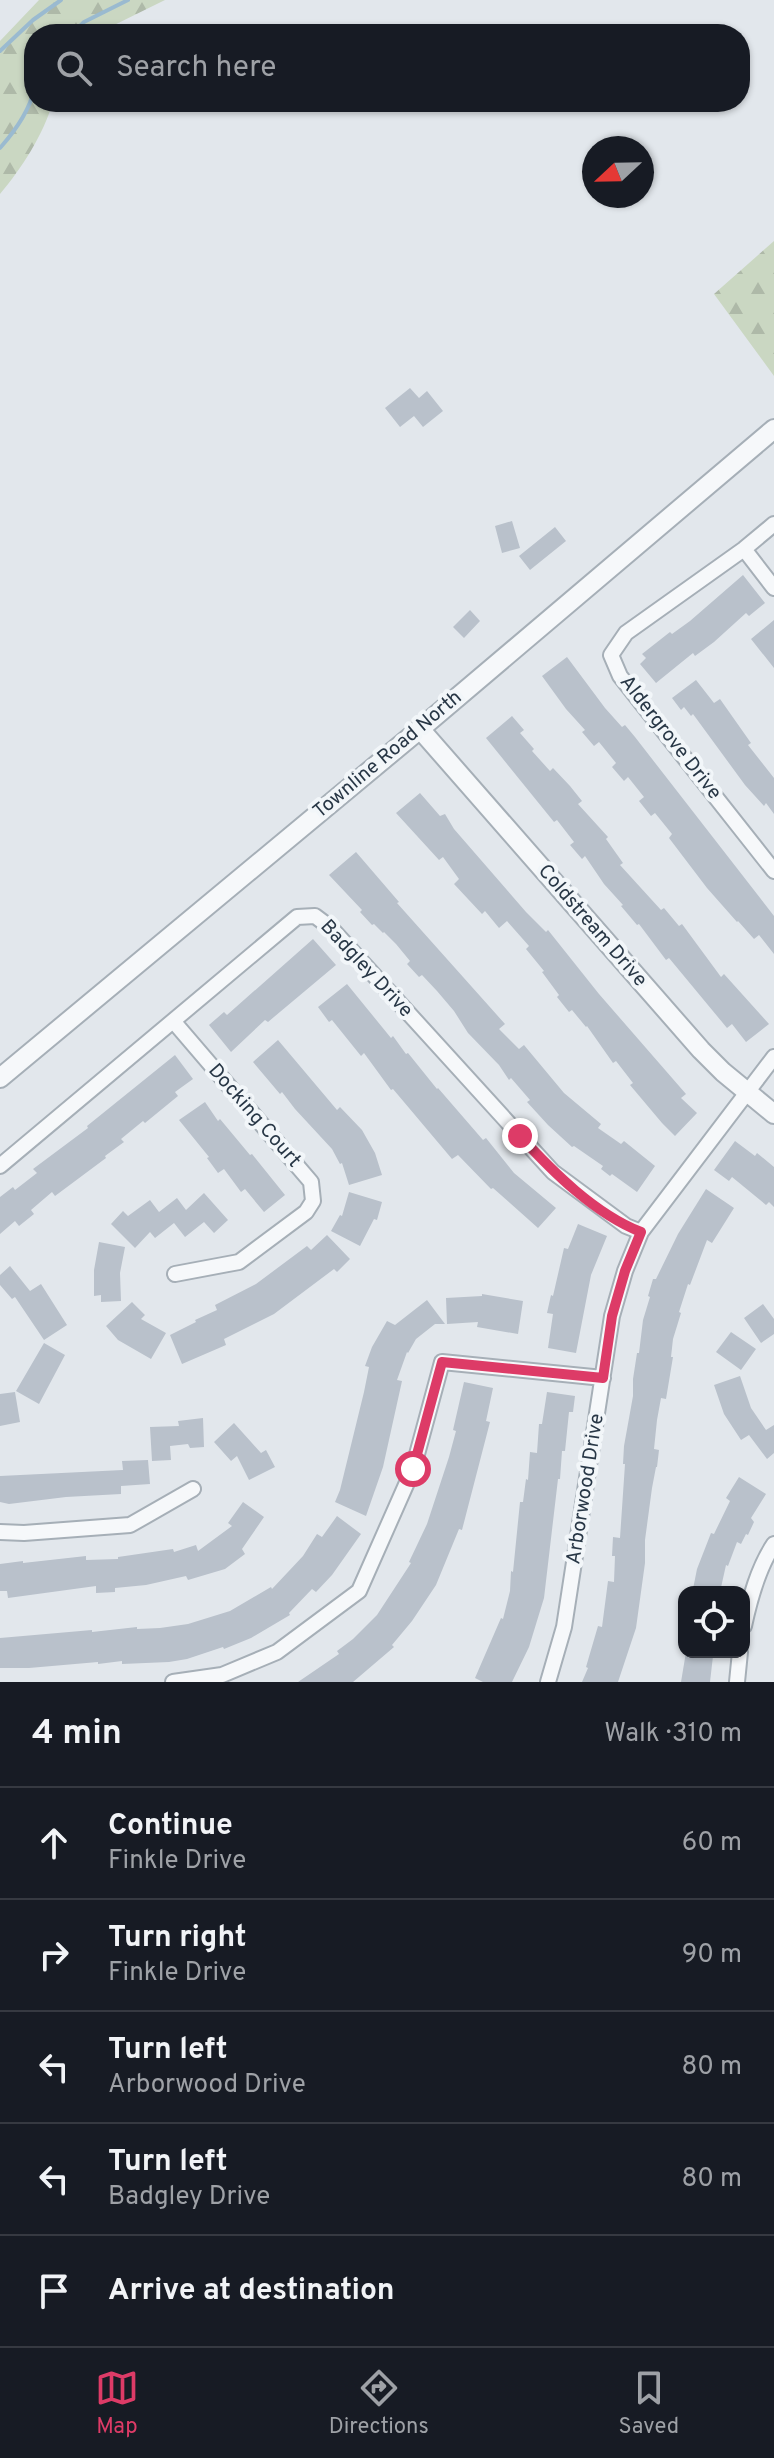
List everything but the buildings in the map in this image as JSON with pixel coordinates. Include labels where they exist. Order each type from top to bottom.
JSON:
[{"type":"street","name":"Townline Road North","points":[[0,1078],[420,729],[774,429]]},
{"type":"street","name":"Aldergrove Drive","points":[[774,524],[626,633],[611,655],[620,676],[774,871]]},
{"type":"street","points":[[744,549],[774,588]]},
{"type":"street","name":"Coldstream Drive","points":[[420,729],[701,1050],[774,1114]]},
{"type":"street","name":"Badgley Drive","points":[[0,1166],[297,917],[315,916],[331,928],[553,1172],[626,1226],[641,1232]]},
{"type":"street","name":"Docking Court","points":[[174,1022],[311,1182],[313,1201],[306,1212],[239,1262],[175,1274]]},
{"type":"street","name":"Arborwood Drive","points":[[548,1682],[564,1627],[612,1316],[625,1271],[641,1232],[774,1057]]},
{"type":"street","points":[[173,1682],[222,1675],[277,1652],[359,1591],[413,1469],[442,1362],[603,1378]]},
{"type":"street","points":[[0,1532],[130,1525],[193,1489]]},
{"type":"street","points":[[750,1599],[767,1554],[774,1544]]},
{"type":"street","points":[[737,1682],[739,1658]]},
{"type":"green space","points":[[39,0],[165,0],[116,24],[24,24],[24,112],[49,112],[31,151],[0,194],[0,41]]},
{"type":"green space","points":[[774,241],[774,376],[714,294]]},
{"type":"waterway","points":[[29,24],[61,0]]},
{"type":"waterway","points":[[82,24],[128,0]]},
{"type":"waterway","points":[[0,51],[24,28]]},
{"type":"waterway","points":[[0,148],[26,112]]},
{"type":"route","points":[[413,1469],[442,1362],[603,1378],[612,1316],[641,1232],[626,1226],[553,1172],[520,1136]]}]
